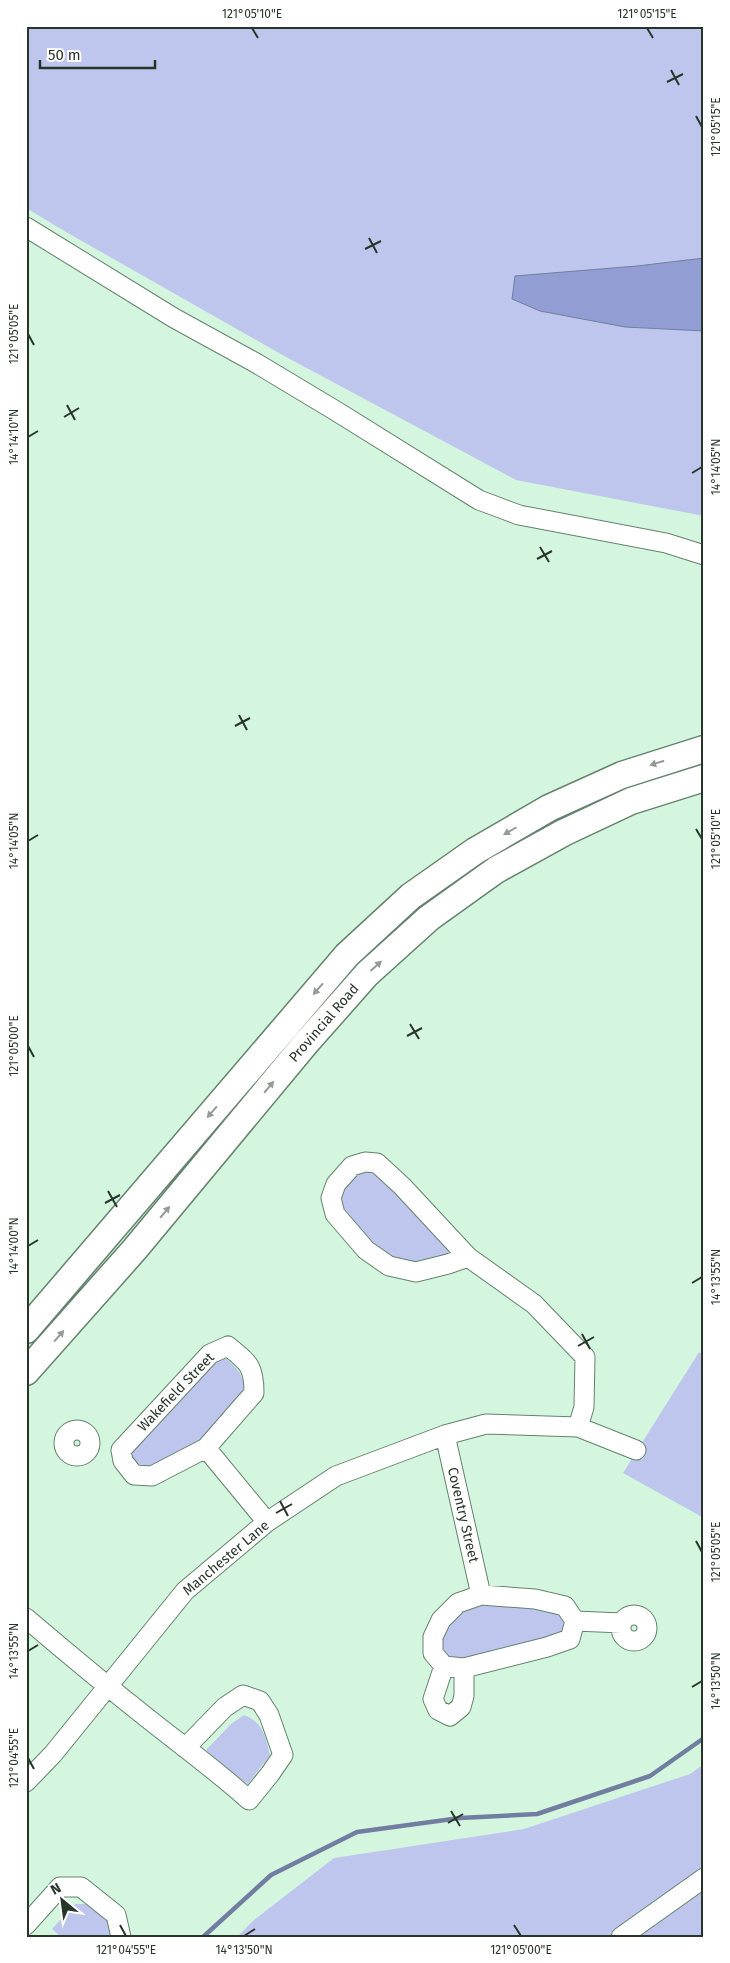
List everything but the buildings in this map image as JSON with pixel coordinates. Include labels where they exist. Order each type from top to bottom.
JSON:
[{"type":"street","points":[[26,227],[174,318],[256,363],[336,411],[479,500],[519,515],[666,543],[704,555]]},
{"type":"street","name":"Provincial Road","points":[[26,1330],[347,955],[411,896],[474,851],[549,808],[622,774],[704,749]]},
{"type":"street","name":"Provincial Road","points":[[26,1372],[135,1249],[300,1050],[367,974],[429,918],[496,870],[563,833],[631,801],[704,778]]},
{"type":"street","points":[[458,863],[475,885]]},
{"type":"street","points":[[468,1257],[416,1272],[389,1266],[366,1250],[335,1214],[331,1198],[336,1184],[352,1166],[365,1162],[377,1163],[402,1186],[468,1257],[534,1304],[584,1357],[584,1407],[578,1427]]},
{"type":"street","name":"Wakefield Street","points":[[228,1346],[246,1362],[254,1376],[254,1393],[206,1448],[152,1476],[134,1475],[123,1461],[121,1450],[210,1354],[228,1346]]},
{"type":"street","name":"Manchester Lane","points":[[26,1782],[53,1754],[185,1591],[267,1522],[336,1476],[445,1434],[486,1424],[578,1427],[636,1450]]},
{"type":"street","name":"Coventry Street","points":[[445,1434],[481,1595]]},
{"type":"street","points":[[89,1447],[121,1450]]},
{"type":"street","points":[[206,1448],[267,1522]]},
{"type":"street","points":[[481,1595],[535,1599],[565,1606],[575,1622],[570,1639],[547,1648],[464,1668],[444,1666],[433,1652],[433,1636],[441,1620],[458,1603],[481,1595]]},
{"type":"street","points":[[26,1618],[108,1687],[186,1748],[223,1776],[249,1800],[283,1755],[269,1715],[260,1702],[243,1696],[225,1707],[186,1748]]},
{"type":"street","points":[[575,1622],[622,1624]]},
{"type":"street","points":[[444,1666],[433,1699],[438,1710],[450,1716],[461,1707],[464,1696],[464,1668]]},
{"type":"street","points":[[621,1937],[704,1878]]},
{"type":"street","points":[[36,1937],[26,1927],[60,1887],[81,1887],[116,1915],[121,1937]]},
{"type":"shaded area","points":[[26,26],[704,26],[704,516],[516,480],[286,357],[26,208]]},
{"type":"shaded area","points":[[704,258],[704,331],[625,327],[540,311],[512,299],[515,276],[637,266]]},
{"type":"shaded area","points":[[365,1162],[468,1257],[389,1266],[335,1214],[336,1184]]},
{"type":"shaded area","points":[[699,1352],[704,1356],[704,1518],[623,1473]]},
{"type":"shaded area","points":[[222,1355],[240,1373],[244,1383],[245,1397],[203,1443],[156,1468],[141,1467],[131,1455],[130,1445]]},
{"type":"shaded area","points":[[483,1600],[555,1609],[564,1623],[560,1638],[540,1645],[451,1661],[442,1649],[441,1635],[463,1606]]},
{"type":"shaded area","points":[[244,1715],[260,1726],[270,1755],[248,1784],[235,1776],[206,1750],[232,1723]]},
{"type":"shaded area","points":[[704,1764],[704,1937],[237,1937],[254,1920],[334,1858],[524,1829],[690,1774]]},
{"type":"shaded area","points":[[75,1904],[88,1904],[110,1922],[113,1937],[61,1937],[52,1929]]},
{"type":"waterway","points":[[203,1937],[271,1875],[357,1832],[460,1818],[537,1814],[650,1776],[704,1738]]}]
